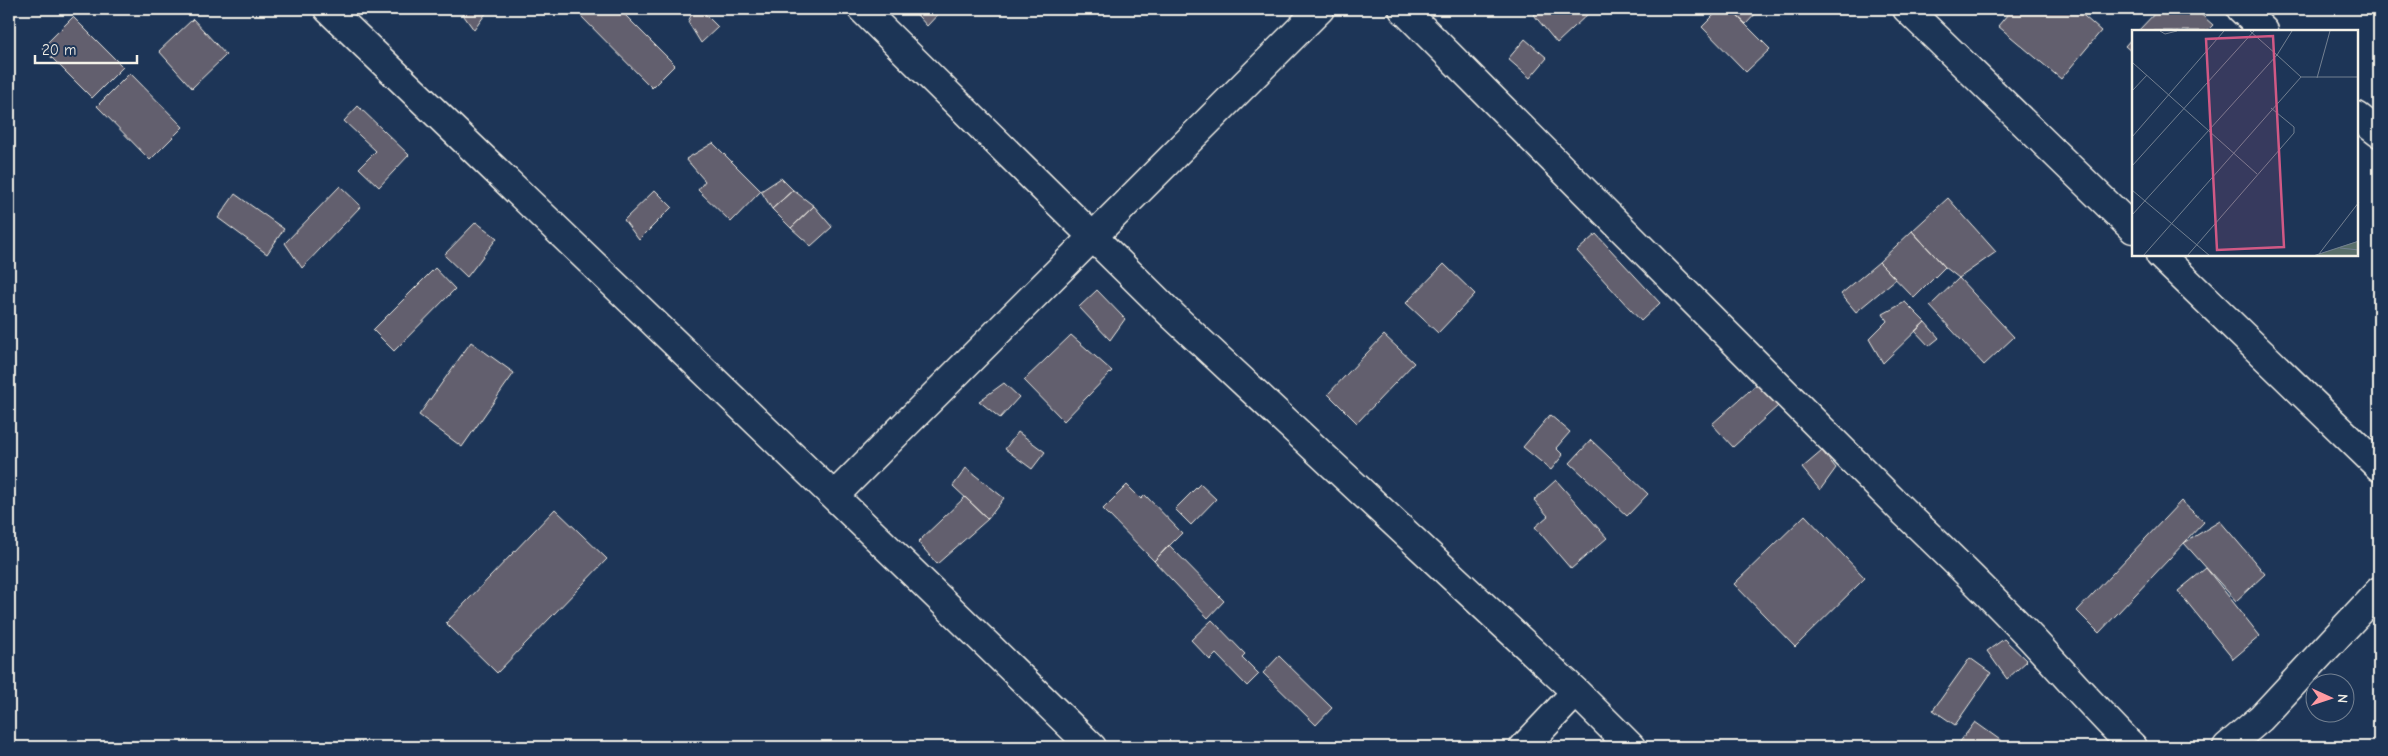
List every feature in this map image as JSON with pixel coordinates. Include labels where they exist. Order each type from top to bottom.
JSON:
[{"type":"street","points":[[328,9],[704,373],[835,495],[1092,747]]},
{"type":"street","points":[[862,9],[1173,316],[1576,692],[1631,747]]},
{"type":"street","points":[[835,495],[1320,9]]},
{"type":"street","points":[[1403,9],[1962,568],[2030,638],[2101,717],[2132,747]]},
{"type":"street","points":[[1906,9],[2132,228]]},
{"type":"street","points":[[2242,9],[2263,30]]},
{"type":"street","points":[[2358,117],[2379,133]]},
{"type":"street","points":[[2161,256],[2379,467]]},
{"type":"street","points":[[2227,747],[2261,718],[2379,591]]},
{"type":"street","points":[[1524,747],[1576,692]]},
{"type":"building","points":[[459,9],[489,9],[474,30]]},
{"type":"building","points":[[574,9],[619,9],[675,65],[652,88]]},
{"type":"building","points":[[694,9],[700,9],[718,27],[701,43],[688,22]]},
{"type":"building","points":[[912,9],[943,9],[927,26]]},
{"type":"building","points":[[1541,9],[1586,9],[1589,13],[1557,43],[1534,15]]},
{"type":"building","points":[[1720,9],[1730,9],[1770,49],[1746,72],[1702,27]]},
{"type":"building","points":[[1730,9],[1760,9],[1746,24]]},
{"type":"building","points":[[2012,9],[2076,9],[2101,31],[2061,79],[1998,26]]},
{"type":"building","points":[[2159,9],[2195,9],[2213,25],[2208,30],[2139,30]]},
{"type":"building","points":[[73,17],[123,67],[92,98],[42,48]]},
{"type":"building","points":[[193,19],[226,55],[192,88],[159,51]]},
{"type":"building","points":[[2132,38],[2132,52],[2125,46]]},
{"type":"building","points":[[1525,39],[1547,58],[1530,78],[1508,59]]},
{"type":"building","points":[[130,73],[183,127],[150,160],[97,106]]},
{"type":"building","points":[[358,106],[409,155],[379,187],[359,168],[376,151],[344,121]]},
{"type":"building","points":[[713,143],[761,191],[731,222],[698,190],[705,181],[686,159]]},
{"type":"building","points":[[781,178],[793,190],[772,209],[761,191]]},
{"type":"building","points":[[340,186],[361,206],[302,268],[285,243]]},
{"type":"building","points":[[655,190],[672,207],[639,240],[624,220]]},
{"type":"building","points":[[793,190],[814,206],[791,228],[772,209]]},
{"type":"building","points":[[235,194],[284,229],[267,254],[218,218]]},
{"type":"building","points":[[1948,198],[1996,252],[1959,278],[1945,267],[1912,231]]},
{"type":"building","points":[[814,206],[832,227],[811,246],[791,228]]},
{"type":"building","points":[[476,222],[497,238],[467,277],[444,255]]},
{"type":"building","points":[[1912,231],[1945,267],[1914,298],[1879,262]]},
{"type":"building","points":[[1596,234],[1660,303],[1641,321],[1577,251]]},
{"type":"building","points":[[1879,262],[1896,279],[1856,312],[1841,294]]},
{"type":"building","points":[[1444,264],[1475,294],[1438,333],[1406,303]]},
{"type":"building","points":[[435,268],[455,289],[394,351],[373,330]]},
{"type":"building","points":[[1959,278],[2014,337],[1984,365],[1930,306]]},
{"type":"building","points":[[1097,290],[1125,319],[1110,340],[1079,307]]},
{"type":"building","points":[[1905,302],[1925,322],[1883,363],[1869,339],[1887,321],[1883,314]]},
{"type":"building","points":[[1925,322],[1939,338],[1929,346],[1915,331]]},
{"type":"building","points":[[1071,335],[1112,371],[1064,421],[1024,380]]},
{"type":"building","points":[[1384,335],[1414,363],[1357,423],[1328,394]]},
{"type":"building","points":[[471,342],[514,373],[462,447],[419,415]]},
{"type":"building","points":[[1004,383],[1019,397],[1000,418],[979,401]]},
{"type":"building","points":[[1758,383],[1778,406],[1733,447],[1712,424]]},
{"type":"building","points":[[1550,415],[1570,432],[1556,448],[1563,455],[1551,470],[1523,447]]},
{"type":"building","points":[[1018,432],[1045,452],[1032,469],[1005,449]]},
{"type":"building","points":[[1591,440],[1648,494],[1627,516],[1570,463]]},
{"type":"building","points":[[1822,451],[1836,468],[1820,490],[1802,468]]},
{"type":"building","points":[[966,468],[1004,498],[988,519],[953,486]]},
{"type":"building","points":[[1556,480],[1607,538],[1571,569],[1535,527],[1548,516],[1534,500]]},
{"type":"building","points":[[1200,484],[1216,499],[1191,525],[1175,509]]},
{"type":"building","points":[[1127,485],[1141,499],[1145,495],[1182,533],[1154,561],[1103,509]]},
{"type":"building","points":[[965,497],[988,519],[937,564],[918,542]]},
{"type":"building","points":[[2181,501],[2204,522],[2099,633],[2077,611]]},
{"type":"building","points":[[555,509],[607,559],[497,673],[446,623]]},
{"type":"building","points":[[1805,515],[1865,578],[1795,647],[1734,584]]},
{"type":"building","points":[[2220,521],[2265,574],[2236,601],[2184,543]]},
{"type":"building","points":[[1169,545],[1224,601],[1208,618],[1154,561]]},
{"type":"building","points":[[2206,568],[2260,636],[2233,659],[2178,591]]},
{"type":"building","points":[[1212,620],[1245,654],[1242,657],[1259,674],[1247,686],[1216,654],[1210,660],[1191,640]]},
{"type":"building","points":[[2004,639],[2027,661],[2007,679],[1987,651]]},
{"type":"building","points":[[1279,656],[1332,708],[1316,725],[1263,673]]},
{"type":"building","points":[[1970,658],[1991,673],[1955,725],[1933,710]]},
{"type":"building","points":[[1975,722],[2010,747],[1956,747]]}]
